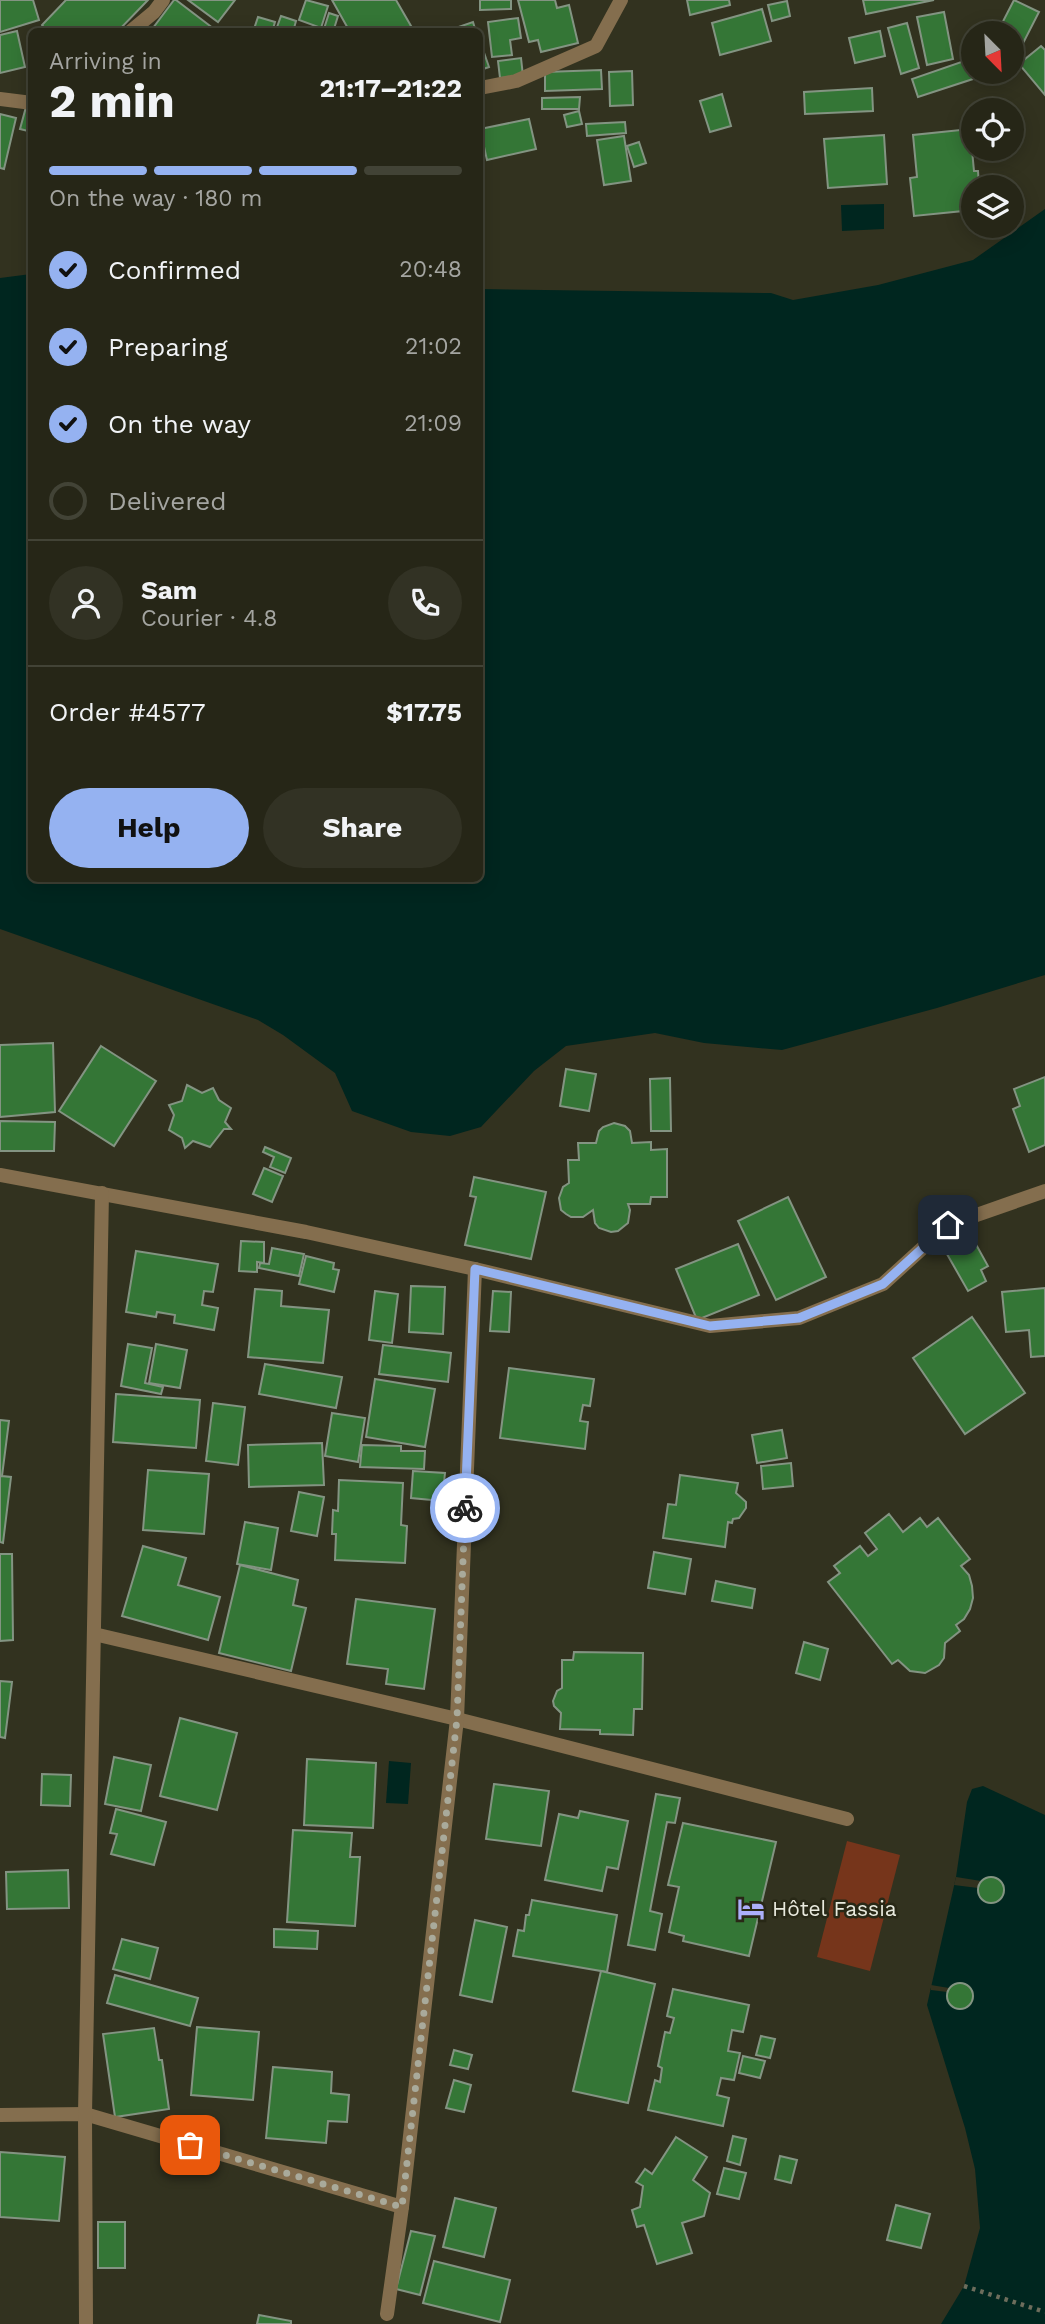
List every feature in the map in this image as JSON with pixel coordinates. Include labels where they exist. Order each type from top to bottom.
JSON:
[{"type":"street","points":[[135,28],[154,12],[163,0]]},
{"type":"street","points":[[483,87],[516,81],[596,46],[621,0]]},
{"type":"street","points":[[0,99],[28,102]]},
{"type":"street","points":[[0,1175],[306,1232],[475,1269],[710,1326],[799,1318],[883,1284],[948,1225],[1045,1191]]},
{"type":"street","points":[[86,2324],[85,2114],[102,1193]]},
{"type":"street","points":[[387,2314],[402,2207],[457,1719],[475,1269]]},
{"type":"street","points":[[94,1634],[457,1719],[847,1819]]},
{"type":"street","points":[[0,2115],[85,2114],[402,2207]]},
{"type":"path","points":[[964,2286],[1045,2312]]},
{"type":"shaded area","points":[[847,1841],[900,1855],[870,1971],[817,1957]]},
{"type":"water","points":[[884,204],[884,229],[842,231],[841,205]]},
{"type":"water","points":[[1045,209],[1045,975],[937,1008],[782,1050],[704,1043],[655,1033],[566,1046],[534,1071],[481,1127],[450,1136],[411,1132],[352,1111],[335,1073],[258,1020],[0,929],[0,278],[28,274],[28,882],[483,882],[483,289],[771,293],[793,300],[878,285],[973,260],[1004,238],[1024,238],[1024,224]]},
{"type":"water","points":[[389,1761],[411,1763],[408,1804],[386,1803]]},
{"type":"water","points":[[983,1786],[1045,1815],[1045,2324],[941,2324],[964,2286],[980,2228],[975,2169],[927,2005],[956,1877],[967,1802],[972,1789]]},
{"type":"pier","points":[[956,1877],[981,1881],[993,1877],[1001,1882],[1004,1892],[1001,1900],[986,1902],[979,1897],[978,1888],[954,1885]]},
{"type":"pier","points":[[956,1983],[968,1986],[973,1994],[969,2005],[962,2009],[954,2008],[948,2003],[947,1992],[931,1990],[931,1985],[949,1988]]},
{"type":"building","points":[[0,0],[33,0],[39,20],[0,32]]},
{"type":"building","points":[[66,0],[148,0],[121,28],[45,28],[42,25]]},
{"type":"building","points":[[176,0],[213,28],[153,28]]},
{"type":"building","points":[[188,0],[235,0],[218,22]]},
{"type":"building","points":[[306,0],[328,6],[321,28],[299,20]]},
{"type":"building","points":[[332,0],[396,0],[411,26],[408,28],[348,28]]},
{"type":"building","points":[[480,0],[511,0],[511,9],[480,10]]},
{"type":"building","points":[[518,0],[555,0],[557,8],[569,5],[578,43],[541,52],[538,40],[529,42]]},
{"type":"building","points":[[687,0],[729,0],[730,5],[690,15]]},
{"type":"building","points":[[863,0],[934,0],[866,14]]},
{"type":"building","points":[[1014,0],[1039,12],[1024,41],[1024,21],[1003,21]]},
{"type":"building","points":[[787,1],[790,16],[772,21],[768,5]]},
{"type":"building","points":[[762,9],[771,41],[720,55],[712,23]]},
{"type":"building","points":[[944,12],[953,59],[927,65],[917,17]]},
{"type":"building","points":[[329,13],[338,16],[334,28],[324,28]]},
{"type":"building","points":[[281,16],[296,21],[294,28],[277,28]]},
{"type":"building","points":[[258,17],[275,22],[273,28],[254,28]]},
{"type":"building","points":[[518,18],[521,38],[510,40],[512,55],[492,57],[488,22]]},
{"type":"building","points":[[473,22],[475,28],[456,28]]},
{"type":"building","points":[[907,23],[919,68],[901,74],[888,28]]},
{"type":"building","points":[[17,31],[25,67],[0,73],[0,35]]},
{"type":"building","points":[[880,31],[885,56],[855,63],[849,38]]},
{"type":"building","points":[[1041,46],[1045,50],[1045,95],[1024,70],[1024,60]]},
{"type":"building","points":[[483,50],[489,67],[483,69]]},
{"type":"building","points":[[521,58],[523,76],[500,78],[498,61]]},
{"type":"building","points":[[961,62],[961,83],[918,97],[912,79]]},
{"type":"building","points":[[601,70],[602,89],[545,91],[545,72]]},
{"type":"building","points":[[632,71],[633,105],[610,106],[609,72]]},
{"type":"building","points":[[872,88],[873,111],[805,114],[804,92]]},
{"type":"building","points":[[722,94],[731,126],[710,132],[700,101]]},
{"type":"building","points":[[580,97],[579,109],[542,109],[542,98]]},
{"type":"building","points":[[26,107],[28,107],[28,131],[20,129]]},
{"type":"building","points":[[579,111],[582,124],[567,127],[564,115]]},
{"type":"building","points":[[0,114],[16,118],[4,169],[0,168]]},
{"type":"building","points":[[529,119],[536,149],[487,160],[483,128]]},
{"type":"building","points":[[625,122],[626,133],[587,136],[586,124]]},
{"type":"building","points":[[961,130],[961,161],[973,161],[974,171],[978,171],[978,175],[961,175],[961,211],[914,216],[910,178],[917,177],[913,135]]},
{"type":"building","points":[[884,135],[887,184],[828,188],[824,139]]},
{"type":"building","points":[[624,136],[631,181],[604,185],[597,140]]},
{"type":"building","points":[[639,142],[646,163],[634,167],[627,146]]},
{"type":"building","points":[[53,1043],[55,1112],[0,1117],[0,1045]]},
{"type":"building","points":[[101,1046],[156,1081],[114,1146],[59,1111]]},
{"type":"building","points":[[566,1069],[596,1074],[589,1111],[560,1106]]},
{"type":"building","points":[[1045,1077],[1045,1145],[1029,1152],[1013,1109],[1020,1106],[1014,1089]]},
{"type":"building","points":[[670,1078],[671,1131],[651,1131],[650,1079]]},
{"type":"building","points":[[187,1085],[202,1093],[213,1088],[219,1100],[231,1108],[225,1122],[231,1129],[224,1129],[210,1147],[193,1141],[185,1148],[182,1138],[169,1130],[174,1115],[169,1105],[182,1101]]},
{"type":"building","points":[[0,1121],[55,1122],[54,1151],[0,1151]]},
{"type":"building","points":[[614,1123],[625,1126],[630,1131],[632,1143],[651,1142],[651,1150],[667,1149],[667,1197],[651,1197],[650,1204],[628,1204],[628,1223],[618,1231],[611,1232],[599,1228],[595,1223],[593,1210],[583,1217],[566,1214],[561,1210],[559,1198],[563,1187],[569,1183],[568,1160],[579,1160],[578,1143],[596,1143],[599,1131]]},
{"type":"building","points":[[265,1147],[291,1158],[285,1173],[270,1167],[274,1157],[263,1152]]},
{"type":"building","points":[[264,1168],[283,1176],[272,1202],[253,1194]]},
{"type":"building","points":[[474,1177],[546,1192],[531,1259],[465,1245],[476,1197],[470,1196]]},
{"type":"building","points":[[788,1197],[826,1277],[776,1300],[738,1221]]},
{"type":"building","points":[[973,1239],[988,1266],[981,1270],[986,1281],[968,1291],[947,1254]]},
{"type":"building","points":[[241,1241],[264,1242],[264,1263],[257,1262],[257,1272],[239,1271]]},
{"type":"building","points":[[738,1244],[759,1295],[697,1320],[676,1269]]},
{"type":"building","points":[[272,1248],[304,1254],[299,1276],[259,1268],[260,1263],[269,1264]]},
{"type":"building","points":[[136,1251],[218,1264],[213,1292],[204,1291],[202,1305],[218,1308],[214,1330],[174,1323],[175,1315],[157,1312],[156,1317],[126,1312]]},
{"type":"building","points":[[306,1256],[334,1263],[333,1269],[339,1270],[334,1292],[299,1284]]},
{"type":"building","points":[[411,1286],[445,1287],[443,1334],[409,1332]]},
{"type":"building","points":[[1045,1288],[1045,1356],[1031,1357],[1029,1330],[1006,1332],[1002,1292]]},
{"type":"building","points":[[255,1289],[282,1291],[281,1306],[329,1310],[323,1363],[248,1357]]},
{"type":"building","points":[[375,1291],[398,1294],[392,1343],[369,1340]]},
{"type":"building","points":[[493,1291],[511,1292],[509,1332],[490,1331]]},
{"type":"building","points":[[972,1317],[1025,1393],[965,1434],[913,1358]]},
{"type":"building","points":[[128,1344],[152,1348],[145,1383],[163,1387],[161,1394],[121,1386]]},
{"type":"building","points":[[156,1344],[187,1350],[180,1388],[149,1383]]},
{"type":"building","points":[[383,1345],[451,1353],[448,1382],[379,1374]]},
{"type":"building","points":[[265,1364],[342,1377],[336,1408],[259,1394]]},
{"type":"building","points":[[509,1368],[594,1379],[590,1406],[583,1405],[580,1421],[588,1422],[585,1449],[500,1438]]},
{"type":"building","points":[[375,1379],[435,1389],[425,1447],[366,1437]]},
{"type":"building","points":[[116,1394],[200,1400],[196,1448],[113,1442]]},
{"type":"building","points":[[213,1403],[245,1407],[238,1465],[206,1461]]},
{"type":"building","points":[[332,1413],[365,1418],[358,1462],[325,1456]]},
{"type":"building","points":[[0,1420],[9,1421],[2,1476],[11,1477],[3,1543],[0,1542]]},
{"type":"building","points":[[782,1430],[787,1458],[757,1463],[752,1435]]},
{"type":"building","points":[[322,1443],[324,1485],[249,1487],[248,1445]]},
{"type":"building","points":[[362,1445],[401,1446],[401,1451],[425,1451],[424,1469],[360,1467]]},
{"type":"building","points":[[791,1463],[793,1486],[763,1489],[761,1466]]},
{"type":"building","points":[[148,1470],[209,1474],[204,1534],[143,1530]]},
{"type":"building","points":[[413,1471],[445,1473],[442,1501],[411,1498]]},
{"type":"building","points":[[680,1475],[738,1483],[736,1493],[746,1502],[746,1508],[739,1518],[733,1519],[732,1523],[728,1522],[725,1547],[663,1538],[668,1504],[676,1505]]},
{"type":"building","points":[[339,1480],[403,1483],[401,1525],[407,1526],[405,1563],[335,1560],[333,1510],[338,1511]]},
{"type":"building","points":[[299,1492],[324,1497],[317,1536],[291,1531]]},
{"type":"building","points":[[889,1514],[903,1532],[920,1518],[927,1527],[938,1518],[970,1559],[961,1566],[969,1575],[972,1586],[970,1609],[956,1625],[960,1631],[945,1643],[944,1658],[939,1665],[925,1673],[910,1671],[898,1660],[892,1664],[828,1582],[840,1573],[834,1566],[860,1546],[868,1556],[877,1549],[865,1533]]},
{"type":"building","points":[[245,1522],[278,1528],[271,1570],[237,1564]]},
{"type":"building","points":[[143,1546],[186,1558],[178,1585],[220,1597],[208,1640],[122,1616]]},
{"type":"building","points":[[654,1552],[691,1559],[685,1594],[648,1588]]},
{"type":"building","points":[[0,1554],[12,1554],[13,1640],[0,1641]]},
{"type":"building","points":[[240,1565],[298,1580],[293,1605],[306,1608],[291,1671],[219,1653]]},
{"type":"building","points":[[716,1581],[755,1589],[752,1608],[712,1601]]},
{"type":"building","points":[[356,1599],[435,1609],[424,1689],[386,1684],[388,1669],[347,1664]]},
{"type":"building","points":[[804,1642],[828,1649],[820,1680],[796,1673]]},
{"type":"building","points":[[574,1652],[643,1653],[642,1709],[634,1709],[633,1735],[600,1734],[600,1730],[560,1729],[561,1713],[553,1701],[557,1691],[562,1688],[562,1660],[573,1660]]},
{"type":"building","points":[[0,1681],[12,1682],[5,1738],[0,1737]]},
{"type":"building","points":[[180,1718],[237,1733],[217,1810],[160,1796]]},
{"type":"building","points":[[114,1757],[151,1765],[141,1811],[105,1804]]},
{"type":"building","points":[[307,1759],[376,1763],[373,1828],[304,1825]]},
{"type":"building","points":[[42,1774],[71,1775],[70,1806],[41,1805]]},
{"type":"building","points":[[494,1784],[549,1791],[541,1846],[486,1839]]},
{"type":"building","points":[[656,1794],[680,1798],[675,1823],[667,1822],[650,1911],[662,1914],[655,1950],[628,1945]]},
{"type":"building","points":[[116,1809],[166,1822],[154,1865],[111,1854],[117,1834],[110,1833]]},
{"type":"building","points":[[580,1811],[628,1821],[618,1869],[607,1867],[602,1891],[545,1880],[559,1814],[578,1818]]},
{"type":"building","points":[[683,1823],[776,1842],[749,1956],[683,1941],[684,1936],[669,1932],[679,1887],[668,1885]]},
{"type":"building","points":[[293,1830],[352,1833],[350,1857],[360,1857],[355,1926],[287,1922]]},
{"type":"building","points":[[68,1870],[69,1908],[7,1909],[6,1872]]},
{"type":"building","points":[[991,1877],[1000,1881],[1004,1890],[1000,1899],[991,1903],[982,1899],[978,1890],[982,1881]]},
{"type":"building","points":[[532,1900],[617,1915],[607,1972],[513,1956],[518,1930],[524,1931]]},
{"type":"building","points":[[475,1920],[507,1927],[492,2002],[460,1995]]},
{"type":"building","points":[[274,1929],[318,1931],[317,1949],[274,1947]]},
{"type":"building","points":[[122,1939],[158,1948],[150,1979],[113,1969]]},
{"type":"building","points":[[601,1971],[655,1984],[628,2103],[573,2091]]},
{"type":"building","points":[[115,1975],[198,1998],[190,2026],[107,2003]]},
{"type":"building","points":[[960,1983],[969,1987],[973,1996],[969,2005],[960,2009],[951,2005],[947,1996],[951,1987]]},
{"type":"building","points":[[673,1989],[749,2005],[743,2032],[732,2030],[728,2051],[740,2053],[734,2080],[721,2078],[717,2095],[729,2098],[723,2126],[648,2110],[655,2080],[660,2082],[662,2068],[658,2066],[665,2032],[670,2033],[674,2018],[667,2016]]},
{"type":"building","points":[[197,2027],[259,2032],[253,2100],[191,2095]]},
{"type":"building","points":[[154,2028],[169,2109],[115,2117],[103,2034]]},
{"type":"building","points":[[761,2036],[775,2039],[770,2058],[756,2055]]},
{"type":"building","points":[[454,2050],[472,2055],[468,2069],[450,2065]]},
{"type":"building","points":[[743,2056],[765,2061],[760,2078],[739,2073]]},
{"type":"building","points":[[273,2067],[332,2072],[331,2093],[349,2095],[347,2122],[328,2121],[326,2143],[266,2138]]},
{"type":"building","points":[[454,2080],[471,2085],[464,2112],[446,2108]]},
{"type":"building","points":[[733,2136],[746,2139],[740,2165],[727,2161]]},
{"type":"building","points":[[676,2137],[707,2157],[693,2180],[710,2193],[704,2216],[682,2223],[692,2253],[657,2264],[644,2225],[637,2227],[632,2210],[640,2207],[643,2186],[636,2182],[645,2169],[652,2174]]},
{"type":"building","points":[[0,2152],[65,2157],[59,2221],[0,2217]]},
{"type":"building","points":[[780,2156],[797,2160],[791,2183],[775,2179]]},
{"type":"building","points":[[724,2168],[746,2173],[739,2199],[717,2194]]},
{"type":"building","points":[[455,2198],[496,2208],[484,2257],[443,2247]]},
{"type":"building","points":[[896,2205],[930,2214],[921,2248],[887,2240]]},
{"type":"building","points":[[98,2222],[125,2222],[125,2268],[98,2268]]},
{"type":"building","points":[[411,2231],[435,2236],[420,2295],[396,2289]]},
{"type":"building","points":[[434,2261],[510,2280],[500,2322],[423,2303]]},
{"type":"building","points":[[259,2315],[291,2321],[291,2324],[257,2324]]},
{"type":"way so far","points":[[190,2145],[402,2207],[457,1719],[465,1508]]},
{"type":"place","name":"Hôtel Fassia","points":[[751,1909]]},
{"type":"route","points":[[465,1508],[475,1269],[710,1326],[799,1318],[883,1284],[948,1225]]}]
